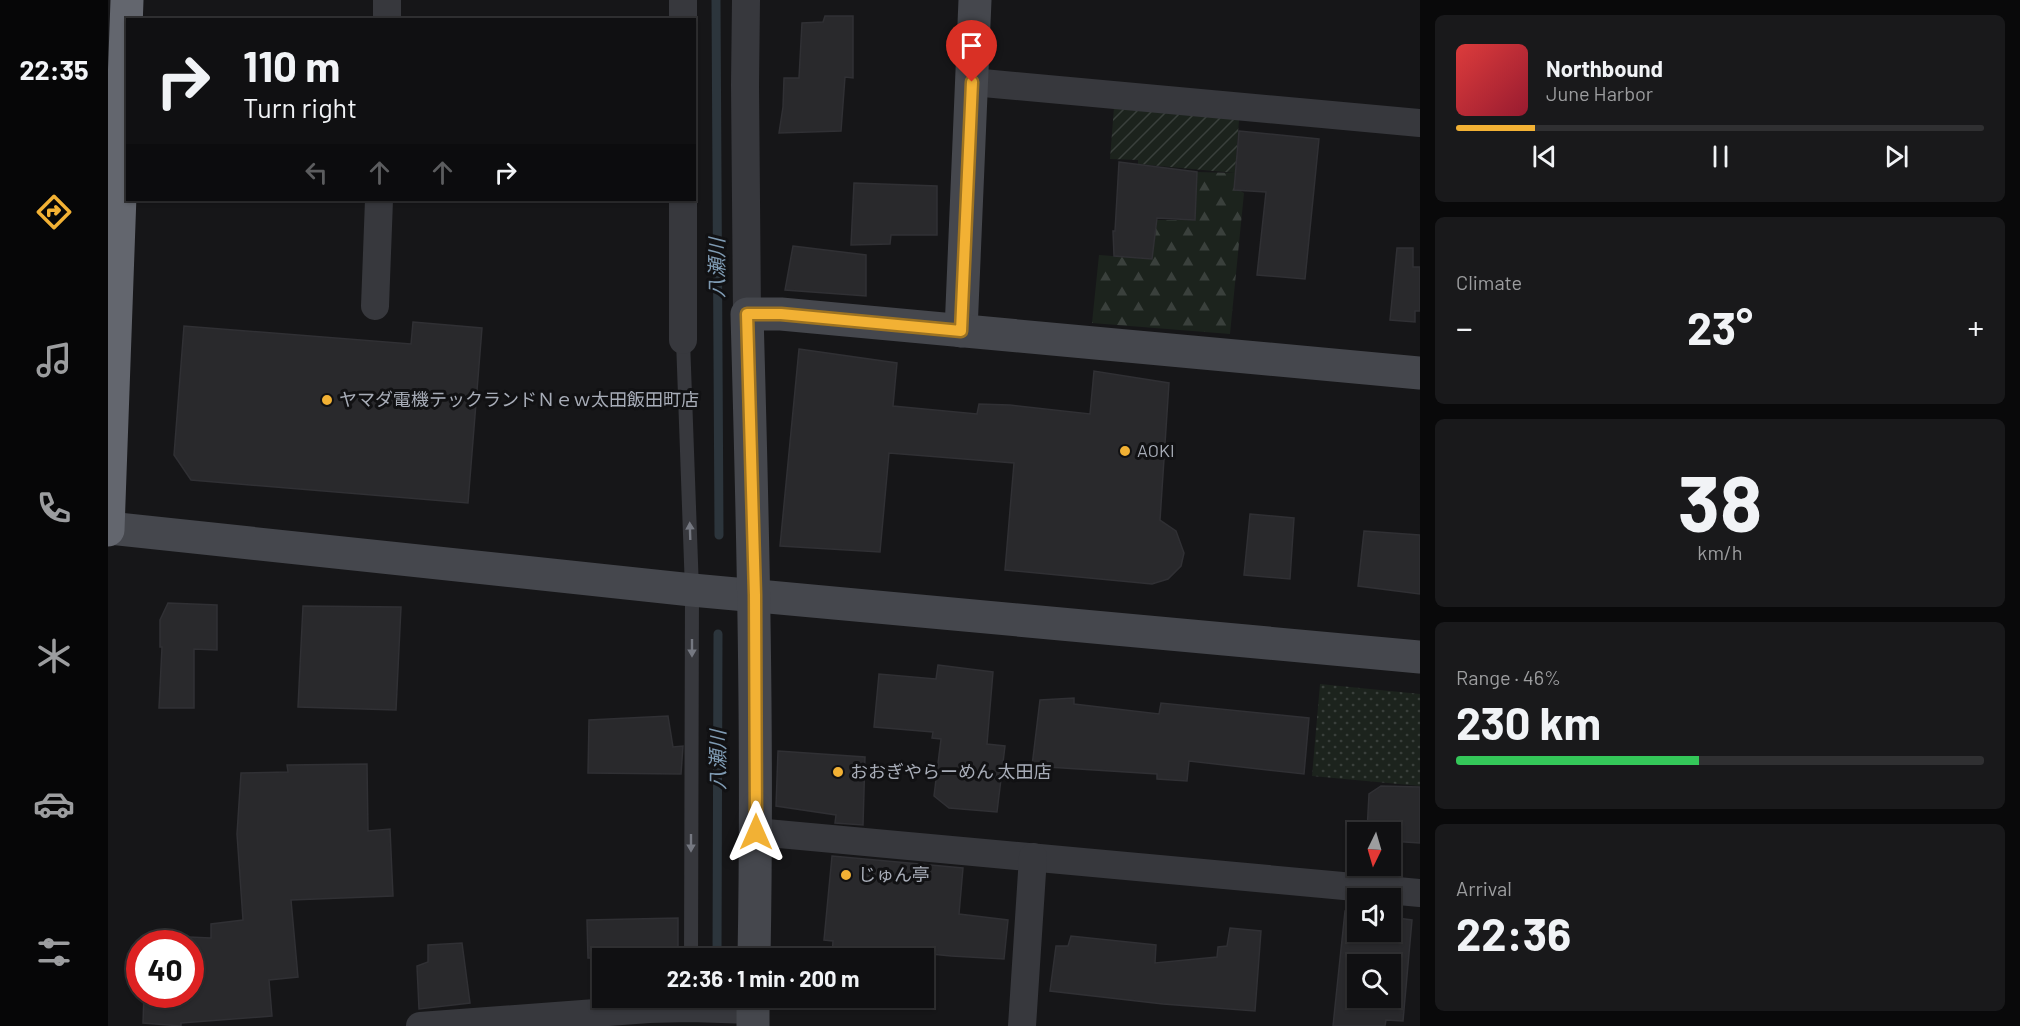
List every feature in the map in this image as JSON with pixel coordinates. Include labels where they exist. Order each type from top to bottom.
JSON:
[{"type":"highway","points":[[126,18],[127,0]]},
{"type":"highway","points":[[108,529],[113,259],[126,18]]},
{"type":"street","points":[[387,0],[387,18]]},
{"type":"street","points":[[683,0],[683,18]]},
{"type":"street","points":[[746,0],[747,314],[755,595],[754,948]]},
{"type":"street","points":[[961,331],[975,0]]},
{"type":"street","points":[[972,82],[1420,123]]},
{"type":"street","points":[[375,306],[379,201]]},
{"type":"street","points":[[683,201],[683,340]]},
{"type":"street","points":[[747,314],[781,314],[1420,373]]},
{"type":"street","points":[[108,529],[692,590],[1420,657]]},
{"type":"street","points":[[756,832],[1420,893]]},
{"type":"street","points":[[1022,1026],[1033,857]]},
{"type":"street","points":[[420,1026],[514,1023],[655,1008]]},
{"type":"street","points":[[725,1008],[749,1011]]},
{"type":"lane","points":[[683,340],[692,590],[691,948]]},
{"type":"green space","points":[[1114,107],[1239,120],[1235,173],[1138,164],[1138,160],[1110,159]]},
{"type":"green space","points":[[1197,172],[1235,173],[1234,187],[1244,193],[1230,334],[1092,323],[1099,255],[1152,259],[1157,220],[1195,220]]},
{"type":"green space","points":[[1320,684],[1420,694],[1420,786],[1312,776]]},
{"type":"building","points":[[825,16],[853,16],[853,78],[845,77],[841,131],[779,133],[784,78],[799,78],[802,23],[823,22]]},
{"type":"building","points":[[1239,131],[1319,139],[1305,279],[1257,275],[1266,192],[1234,190]]},
{"type":"building","points":[[1119,162],[1197,172],[1195,220],[1157,218],[1152,259],[1114,256],[1113,231],[1115,231]]},
{"type":"building","points":[[854,183],[937,186],[937,235],[891,235],[890,244],[851,245]]},
{"type":"building","points":[[793,246],[866,255],[866,296],[785,290]]},
{"type":"building","points":[[1397,248],[1413,248],[1413,267],[1420,267],[1420,311],[1415,311],[1415,322],[1390,320]]},
{"type":"building","name":"ヤマダ電機テックランドＮｅｗ太田飯田町店","points":[[413,322],[482,328],[468,503],[191,480],[174,455],[184,326],[411,344]]},
{"type":"building","points":[[799,349],[897,363],[893,406],[977,414],[979,404],[1090,414],[1094,371],[1169,383],[1160,520],[1176,531],[1184,553],[1181,566],[1168,579],[1152,584],[1005,570],[1014,463],[889,453],[880,552],[780,546]]},
{"type":"building","points":[[1250,514],[1294,518],[1290,579],[1244,575]]},
{"type":"building","points":[[1364,531],[1420,535],[1420,594],[1358,586]]},
{"type":"building","points":[[168,603],[217,605],[217,650],[194,649],[194,708],[159,708],[162,647],[160,647],[160,620]]},
{"type":"building","points":[[303,606],[401,607],[396,710],[298,707]]},
{"type":"building","points":[[938,665],[993,672],[987,744],[1005,746],[997,812],[949,808],[934,796],[941,739],[932,738],[933,732],[874,727],[879,674],[936,679]]},
{"type":"building","points":[[1074,698],[1074,704],[1159,714],[1161,703],[1309,718],[1304,774],[1189,761],[1187,781],[1157,779],[1157,774],[1032,766],[1040,700]]},
{"type":"building","points":[[668,716],[673,747],[683,746],[681,774],[588,773],[589,720]]},
{"type":"building","points":[[778,751],[865,757],[863,825],[835,823],[836,815],[776,806]]},
{"type":"building","points":[[367,764],[368,831],[390,829],[393,896],[291,900],[298,977],[269,980],[272,1016],[181,1023],[181,1026],[143,1023],[144,1008],[204,1008],[204,938],[211,938],[211,924],[243,920],[237,834],[241,773],[288,772],[287,765]]},
{"type":"building","points":[[1381,786],[1420,787],[1420,843],[1401,842],[1401,822],[1368,822],[1369,794]]},
{"type":"building","points":[[832,856],[963,868],[959,914],[1008,920],[1004,959],[934,954],[934,948],[833,948],[833,941],[824,940]]},
{"type":"building","points":[[1345,911],[1347,911],[1347,942],[1401,942],[1401,918],[1412,920],[1403,1021],[1386,1020],[1385,1026],[1333,1026]]},
{"type":"building","points":[[678,918],[678,948],[592,948],[592,958],[588,958],[587,920]]},
{"type":"building","points":[[1230,928],[1261,931],[1255,1011],[1163,1004],[1050,991],[1056,946],[1068,946],[1071,936],[1156,945],[1155,963],[1217,957],[1218,947],[1227,946]]},
{"type":"building","points":[[462,943],[470,1003],[419,1009],[417,966],[428,962],[428,945]]},
{"type":"waterway","name":"八瀬川","points":[[716,0],[719,535]]},
{"type":"waterway","name":"八瀬川","points":[[717,948],[718,634]]},
{"type":"place","name":"ヤマダ電機テックランドＮｅｗ太田飯田町店","points":[[327,400]]},
{"type":"place","name":"AOKI","points":[[1125,451]]},
{"type":"place","name":"おおぎやらーめん 太田店","points":[[838,772]]},
{"type":"place","name":"じゅん亭","points":[[846,875]]},
{"type":"route","points":[[756,832],[755,595],[747,314],[781,314],[961,331],[972,82]]}]
